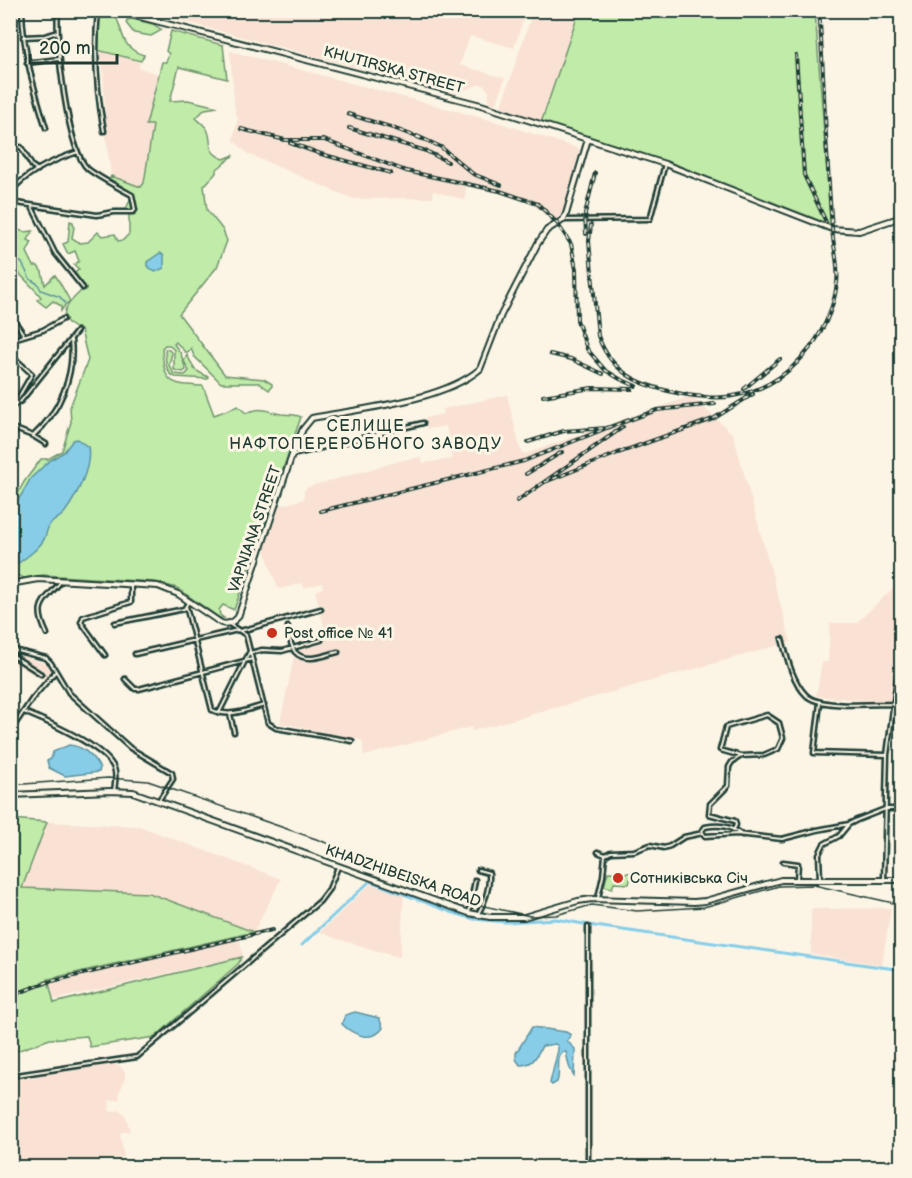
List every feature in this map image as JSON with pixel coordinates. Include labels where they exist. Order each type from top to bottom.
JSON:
[{"type":"street","points":[[22,10],[27,63],[46,128]]},
{"type":"street","points":[[10,202],[97,215],[134,212],[135,208],[132,195],[86,168],[78,152],[59,59],[58,10]]},
{"type":"street","points":[[98,10],[94,61],[104,131]]},
{"type":"street","name":"KHUTIRSKA STREET","points":[[113,10],[481,105],[665,164],[836,230],[859,231],[902,217]]},
{"type":"street","points":[[23,37],[45,36],[57,32]]},
{"type":"street","points":[[27,63],[59,59]]},
{"type":"street","points":[[588,139],[569,208],[563,220],[650,219],[665,164]]},
{"type":"street","points":[[16,147],[21,147],[32,166],[38,170]]},
{"type":"street","points":[[10,193],[53,160],[78,152]]},
{"type":"street","points":[[32,206],[55,253],[83,288]]},
{"type":"street","name":"VAPNIANA STREET","points":[[229,624],[238,617],[292,455],[306,423],[312,418],[417,398],[477,372],[484,363],[501,315],[538,243],[548,230],[563,220]]},
{"type":"street","points":[[10,314],[18,322],[24,335]]},
{"type":"street","points":[[10,340],[43,330],[63,319]]},
{"type":"street","points":[[15,404],[21,401],[77,331]]},
{"type":"street","points":[[33,436],[57,409],[63,396],[73,354],[71,340]]},
{"type":"street","points":[[10,354],[32,374],[10,412]]},
{"type":"street","points":[[10,399],[15,404]]},
{"type":"street","points":[[292,455],[423,423]]},
{"type":"street","points":[[10,427],[46,444]]},
{"type":"street","points":[[10,448],[15,429]]},
{"type":"street","points":[[10,584],[38,579],[62,580],[158,586],[178,594],[215,620],[229,624],[246,636],[268,723],[276,728],[352,741]]},
{"type":"street","points":[[47,634],[42,625],[40,611],[43,600],[62,580]]},
{"type":"street","points":[[105,654],[81,622],[83,617],[131,602],[131,585]]},
{"type":"street","points":[[115,623],[184,609],[189,601]]},
{"type":"street","points":[[186,606],[213,710],[230,714],[264,705]]},
{"type":"street","points":[[135,654],[239,631],[321,609]]},
{"type":"street","points":[[288,627],[295,652],[307,658],[338,652]]},
{"type":"street","points":[[782,639],[797,683],[807,697],[820,703],[893,704]]},
{"type":"street","points":[[884,880],[887,755],[902,639]]},
{"type":"street","points":[[218,713],[250,652],[282,651],[321,640]]},
{"type":"street","points":[[10,649],[46,658],[69,693],[130,748],[172,773],[172,778],[159,800]]},
{"type":"street","points":[[10,654],[41,674]]},
{"type":"street","points":[[125,679],[139,690],[252,659]]},
{"type":"street","points":[[10,732],[42,686],[55,672]]},
{"type":"street","points":[[820,703],[814,753],[887,755]]},
{"type":"street","points":[[24,712],[90,744],[103,755],[115,770],[114,791]]},
{"type":"street","points":[[230,714],[234,732]]},
{"type":"street","points":[[734,829],[735,821],[709,814],[710,804],[728,786],[729,767],[732,762],[741,756],[764,755],[778,749],[783,738],[779,723],[767,715],[726,727],[720,750],[741,756]]},
{"type":"street","points":[[892,717],[902,719]]},
{"type":"street","points":[[10,718],[17,721]]},
{"type":"street","points":[[10,789],[11,795]]},
{"type":"street","name":"KHADZHIBEISKA ROAD","points":[[11,795],[133,792],[374,878],[443,906],[478,915],[524,917],[579,901],[705,901],[773,882],[797,879],[902,880]]},
{"type":"street","points":[[598,852],[605,855],[611,852],[634,851],[650,845],[664,848],[684,837],[703,833],[705,836],[742,835],[783,839],[849,825],[885,809],[902,809]]},
{"type":"street","points":[[703,833],[705,826],[716,825],[734,829],[742,835]]},
{"type":"street","points":[[820,880],[819,854],[821,849],[824,844],[839,836],[849,825]]},
{"type":"street","points":[[598,900],[605,855]]},
{"type":"street","points":[[783,862],[798,864],[797,879]]},
{"type":"street","points":[[10,1076],[137,1057],[320,901],[333,882],[338,867]]},
{"type":"street","points":[[478,870],[489,873],[484,902],[478,915]]},
{"type":"street","points":[[468,913],[475,880]]},
{"type":"street","points":[[588,927],[588,1167]]},
{"type":"shaded area","points":[[178,10],[526,11],[514,48],[470,36],[460,65],[505,78],[498,100],[493,105],[488,99],[489,92],[485,86],[480,84],[455,94],[175,19]]},
{"type":"shaded area","points":[[533,11],[579,11],[541,123],[500,109]]},
{"type":"shaded area","points":[[97,50],[140,61],[139,68],[159,74],[146,125],[153,124],[144,183],[141,188],[111,176],[106,138],[103,66]]},
{"type":"shaded area","points":[[230,51],[494,121],[580,149],[565,211],[554,221],[530,203],[498,193],[466,187],[465,200],[433,191],[433,198],[353,199],[248,154],[233,140],[238,118],[235,113]]},
{"type":"shaded area","points":[[507,395],[520,448],[524,454],[691,396],[733,434],[791,642],[472,731],[471,727],[364,756],[362,740],[280,723],[296,647],[327,638],[315,591],[323,588],[322,583],[304,588],[302,583],[278,588],[269,564],[264,543],[279,506],[304,499],[304,490],[308,487],[403,460],[421,457],[423,463],[452,459],[446,426],[427,429],[425,418],[443,414],[443,409]]},
{"type":"shaded area","points":[[899,583],[902,584],[901,628],[892,703],[816,696],[822,662],[828,662],[830,623],[856,623]]},
{"type":"shaded area","points":[[10,653],[49,664],[51,671],[45,680],[11,663]]},
{"type":"shaded area","points":[[47,822],[139,826],[281,879],[254,932],[149,893],[21,889]]},
{"type":"shaded area","points":[[370,884],[404,895],[400,956],[398,957],[320,932]]},
{"type":"shaded area","points":[[891,908],[882,965],[811,954],[811,909]]},
{"type":"shaded area","points":[[239,936],[243,956],[54,1000],[50,981]]},
{"type":"shaded area","points":[[113,1064],[120,1066],[125,1072],[125,1079],[119,1093],[120,1099],[109,1101],[110,1112],[119,1110],[125,1114],[130,1131],[120,1133],[124,1157],[74,1167],[11,1167],[11,1079]]},
{"type":"shaded area","points":[[136,1158],[138,1167],[92,1167]]},
{"type":"green space","points":[[102,10],[116,17],[127,45],[144,55],[141,61],[97,50],[99,14]]},
{"type":"green space","points":[[579,11],[815,11],[831,228],[685,172],[541,123]]},
{"type":"green space","points":[[127,20],[153,24],[162,30],[151,36],[134,33],[126,23]]},
{"type":"green space","points":[[171,31],[223,45],[227,79],[179,67],[170,101],[188,100],[218,107],[205,109],[196,118],[207,129],[214,153],[224,159],[234,155],[216,170],[204,186],[207,210],[223,230],[227,241],[217,267],[179,314],[225,375],[264,379],[272,386],[269,390],[259,383],[221,383],[194,356],[191,348],[185,352],[176,342],[174,344],[181,354],[186,370],[183,372],[174,370],[174,350],[169,345],[162,348],[164,369],[170,380],[176,383],[203,386],[214,415],[238,406],[246,413],[260,409],[301,417],[234,610],[223,605],[219,610],[220,615],[224,618],[220,618],[177,588],[155,582],[43,575],[24,578],[17,575],[11,581],[11,506],[24,482],[41,459],[48,459],[62,451],[71,422],[70,407],[88,360],[81,330],[72,327],[65,318],[64,313],[69,304],[85,287],[75,273],[79,269],[74,265],[79,261],[75,251],[68,254],[63,244],[68,242],[70,221],[73,222],[74,227],[72,238],[80,243],[88,242],[98,232],[102,236],[115,234],[118,241],[123,240],[129,234],[129,212],[126,209],[133,193],[110,179],[111,176],[141,187],[144,183],[153,125],[146,125],[162,62],[166,62],[169,54],[166,51]]},
{"type":"green space","points":[[12,228],[25,232],[33,231],[28,240],[32,242],[27,252],[34,266],[38,266],[42,272],[45,285],[55,275],[57,278],[70,301],[61,311],[61,306],[53,301],[46,307],[37,300],[41,297],[37,292],[13,267],[11,268],[11,249],[14,242],[11,240]]},
{"type":"green space","points":[[165,349],[172,353],[169,365],[174,374],[185,375],[189,371],[184,361],[187,355],[195,370],[208,379],[175,377],[170,374],[166,365]]},
{"type":"green space","points":[[11,819],[47,822],[22,888],[149,893],[254,932],[48,979],[54,1003],[242,957],[238,964],[155,1037],[90,1047],[87,1036],[50,1039],[11,1053]]},
{"type":"green space","name":"Сотниківська Січ","points":[[608,872],[632,873],[629,884],[614,883],[612,888],[604,886]]},
{"type":"water","points":[[160,253],[164,255],[164,268],[155,272],[147,266],[147,262]]},
{"type":"water","points":[[77,439],[88,447],[89,455],[85,472],[74,498],[65,512],[50,524],[40,545],[11,567],[11,513],[31,478],[49,461],[64,452],[73,440]]},
{"type":"water","points":[[69,745],[88,752],[100,768],[99,772],[65,776],[49,768],[47,761],[51,759],[53,752]]},
{"type":"water","points":[[355,1012],[379,1018],[383,1028],[374,1035],[357,1034],[342,1024],[345,1015]]},
{"type":"water","points":[[532,1027],[566,1032],[571,1035],[567,1041],[575,1049],[574,1077],[566,1052],[563,1052],[559,1058],[557,1082],[552,1085],[550,1083],[558,1050],[555,1044],[542,1046],[532,1062],[520,1065],[516,1059],[516,1053]]},
{"type":"waterway","points":[[10,256],[22,263],[30,279],[38,284],[41,290],[60,297],[65,303]]},
{"type":"waterway","points":[[302,945],[370,881],[474,919],[506,922],[556,919],[902,970]]},
{"type":"tram line","points":[[10,785],[108,778],[148,781],[319,840],[371,861],[448,898],[530,916],[556,915],[592,905],[637,911],[704,907],[779,886],[814,885],[902,905]]},
{"type":"railway","points":[[591,225],[589,241],[598,336],[613,362],[623,371],[634,379],[659,389],[716,398],[753,391],[788,371],[816,340],[826,322],[837,283],[830,206],[819,10]]},
{"type":"railway","points":[[796,55],[804,175],[826,222]]},
{"type":"railway","points":[[348,114],[422,139]]},
{"type":"railway","points":[[349,128],[426,151],[448,162]]},
{"type":"railway","points":[[241,129],[285,140],[324,140],[406,171],[500,191],[538,204],[557,223],[571,244],[576,269],[577,320],[587,349],[605,370],[636,386]]},
{"type":"railway","points":[[417,136],[441,147],[473,174],[501,185]]},
{"type":"railway","points":[[290,143],[391,173]]},
{"type":"railway","points":[[586,234],[585,214],[595,173]]},
{"type":"railway","points":[[550,354],[571,359],[603,374]]},
{"type":"railway","points":[[744,389],[780,359]]},
{"type":"railway","points":[[543,396],[592,388],[632,389]]},
{"type":"railway","points":[[545,482],[713,419],[753,394]]},
{"type":"railway","points":[[528,442],[564,431],[607,428],[657,410],[715,404]]},
{"type":"railway","points":[[517,501],[623,427]]},
{"type":"railway","points":[[321,511],[524,461],[607,428]]},
{"type":"railway","points":[[526,474],[562,452]]},
{"type":"railway","points":[[10,996],[48,982],[272,930]]},
{"type":"place","name":"Post office № 41","points":[[272,633]]},
{"type":"place","name":"Сотниківська Січ","points":[[618,878]]},
{"type":"district","name":"СЕЛИЩЕ НАФТОПЕРЕРОБНОГО ЗАВОДУ","points":[[366,435]]}]
